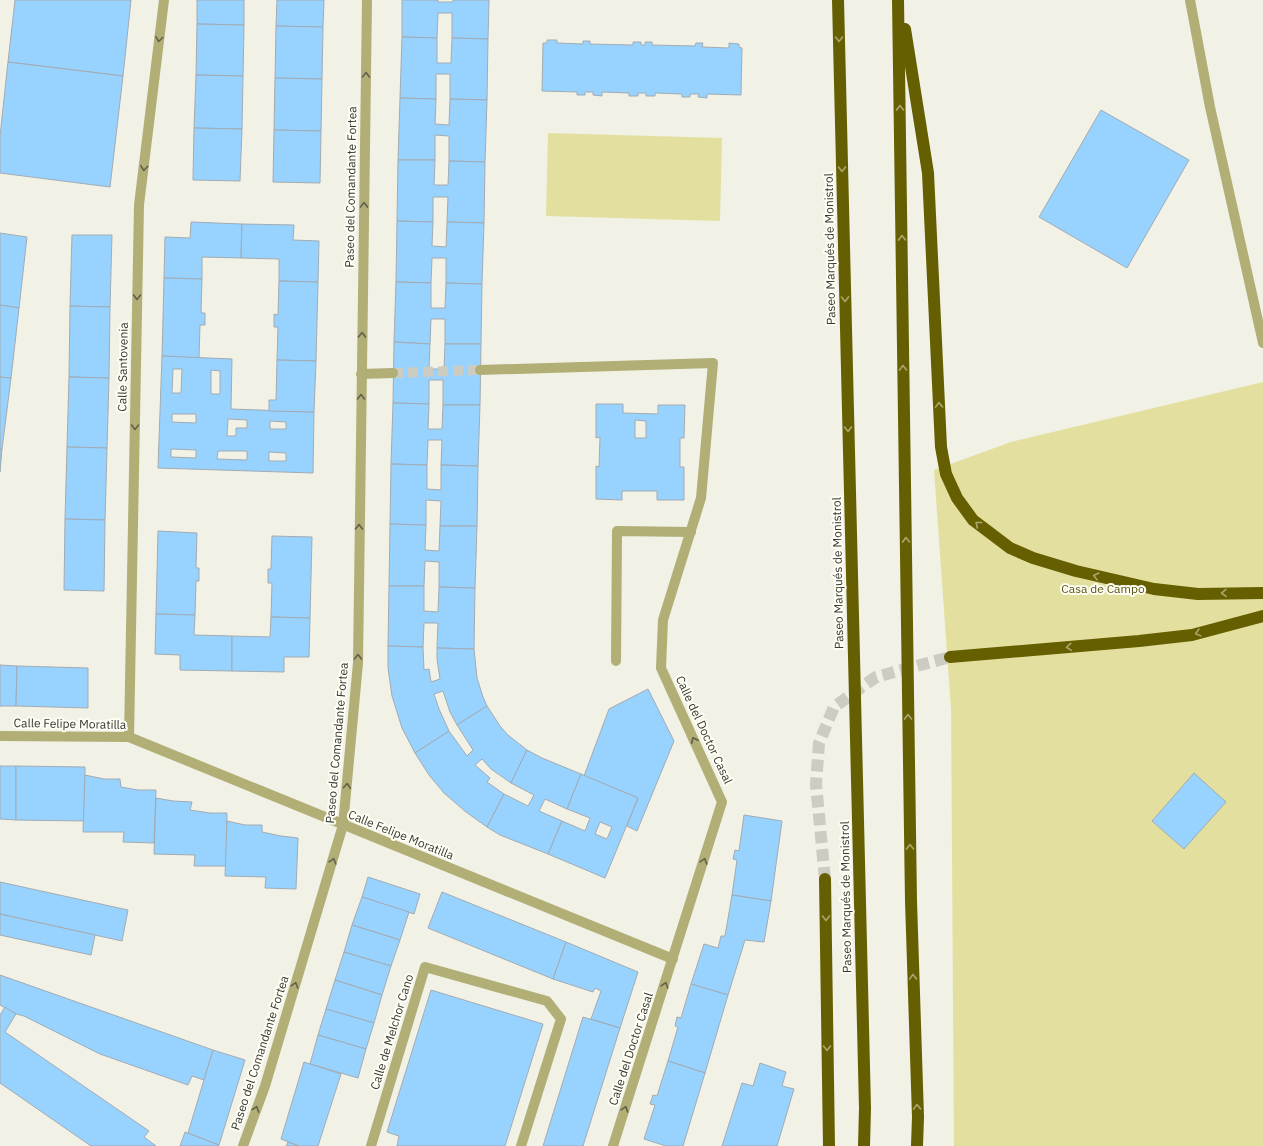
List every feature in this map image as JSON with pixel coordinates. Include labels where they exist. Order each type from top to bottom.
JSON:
[{"type":"highway","name":"Paseo Marqués de Monistrol","points":[[838,0],[865,1100],[864,1146]]},
{"type":"highway","points":[[899,0],[928,173],[941,446],[946,474],[958,498],[973,520],[1010,548],[1033,558],[1076,571],[1154,588],[1198,594],[1263,593]]},
{"type":"highway","points":[[899,0],[911,901],[918,1118],[917,1146]]},
{"type":"highway","points":[[950,657],[1192,635],[1263,616]]},
{"type":"highway","points":[[825,879],[829,1146]]},
{"type":"street","name":"Calle Santovenia","points":[[129,737],[139,205],[164,0]]},
{"type":"street","name":"Paseo del Comandante Fortea","points":[[243,1146],[265,1086],[344,825],[358,663],[367,0]]},
{"type":"street","points":[[1190,0],[1210,107],[1263,343]]},
{"type":"street","name":"Calle del Doctor Casal","points":[[480,370],[713,363],[702,498],[663,620],[661,668],[722,802],[613,1146]]},
{"type":"street","points":[[361,374],[393,373]]},
{"type":"street","points":[[616,661],[617,531],[691,532]]},
{"type":"street","name":"Calle Felipe Moratilla","points":[[0,736],[129,737],[673,959]]},
{"type":"street","name":"Calle de Melchor Cano","points":[[371,1146],[425,967],[547,1002],[561,1018],[521,1146]]},
{"type":"green space","points":[[548,133],[722,138],[720,221],[546,216]]},
{"type":"green space","name":"Casa de Campo","points":[[1263,382],[1263,1146],[954,1146],[951,709],[934,470],[1011,442]]},
{"type":"building","points":[[15,0],[131,0],[123,76],[8,62]]},
{"type":"building","points":[[197,0],[244,0],[244,25],[197,24]]},
{"type":"building","points":[[277,0],[324,0],[323,27],[276,26]]},
{"type":"building","points":[[402,0],[438,0],[438,2],[453,2],[453,0],[489,0],[488,39],[452,38],[452,13],[438,13],[437,38],[402,37]]},
{"type":"building","points":[[197,24],[244,25],[243,76],[196,75]]},
{"type":"building","points":[[276,26],[323,27],[322,79],[275,78]]},
{"type":"building","points":[[402,37],[437,38],[437,63],[451,63],[452,38],[488,39],[487,100],[450,99],[450,74],[436,74],[436,99],[400,98]]},
{"type":"building","points":[[547,40],[557,40],[557,43],[583,44],[583,41],[590,41],[590,44],[633,45],[633,42],[641,42],[641,45],[645,45],[645,42],[652,42],[652,45],[695,46],[696,43],[703,43],[702,47],[729,48],[729,43],[739,44],[739,47],[742,48],[741,95],[707,94],[707,98],[698,97],[699,94],[690,94],[690,97],[682,97],[682,94],[655,93],[655,96],[646,96],[646,93],[638,93],[638,96],[629,96],[629,93],[602,92],[602,96],[593,95],[593,92],[585,92],[585,95],[577,95],[577,92],[542,91],[543,43],[547,43]]},
{"type":"building","points":[[8,62],[123,76],[110,187],[0,173],[0,136]]},
{"type":"building","points":[[196,75],[243,76],[242,129],[194,128]]},
{"type":"building","points":[[275,78],[322,79],[321,131],[274,130]]},
{"type":"building","points":[[400,98],[436,99],[435,124],[449,125],[450,99],[487,100],[485,162],[449,161],[449,136],[435,135],[435,160],[398,160]]},
{"type":"building","points":[[1101,110],[1189,160],[1127,268],[1039,217]]},
{"type":"building","points":[[194,128],[242,129],[240,181],[193,180]]},
{"type":"building","points":[[274,130],[321,131],[320,183],[273,182]]},
{"type":"building","points":[[398,160],[435,160],[434,185],[448,185],[449,161],[485,162],[484,223],[447,222],[448,197],[433,197],[433,222],[397,221]]},
{"type":"building","points":[[397,221],[433,222],[432,246],[446,247],[447,222],[484,223],[482,284],[446,283],[446,258],[432,258],[431,283],[396,282]]},
{"type":"building","points":[[191,222],[242,224],[241,258],[202,257],[202,279],[164,278],[165,237],[190,238]]},
{"type":"building","points":[[242,224],[294,225],[293,240],[319,241],[318,282],[279,281],[279,259],[241,258]]},
{"type":"building","points":[[0,233],[27,237],[19,308],[0,305]]},
{"type":"building","points":[[72,235],[112,235],[110,307],[70,306]]},
{"type":"building","points":[[164,278],[202,279],[201,313],[205,313],[205,325],[200,325],[199,358],[162,356]]},
{"type":"building","points":[[279,281],[318,282],[316,361],[277,360],[278,327],[274,327],[274,314],[278,315]]},
{"type":"building","points":[[396,282],[431,283],[431,308],[445,308],[446,283],[482,284],[481,344],[445,344],[445,319],[431,319],[430,344],[394,342]]},
{"type":"building","points":[[0,305],[19,308],[11,378],[0,377]]},
{"type":"building","points":[[70,306],[110,307],[109,378],[69,377]]},
{"type":"building","points":[[394,342],[430,344],[429,369],[444,369],[445,344],[481,344],[480,405],[443,405],[443,380],[429,380],[429,404],[393,403]]},
{"type":"building","points":[[162,356],[232,359],[231,409],[314,412],[313,473],[158,468]],"holes":[[[173,369],[182,369],[181,393],[172,393]],[[211,370],[220,371],[220,394],[211,394]],[[172,414],[196,414],[196,423],[172,422]],[[228,419],[247,420],[247,428],[236,428],[236,436],[227,436]],[[270,421],[286,422],[286,429],[270,429]],[[171,449],[196,450],[196,458],[171,457]],[[218,451],[247,451],[247,460],[217,459]],[[269,452],[286,453],[286,461],[269,461]]]},
{"type":"building","points":[[277,360],[316,361],[314,412],[269,411],[269,400],[276,400]]},
{"type":"building","points":[[0,377],[11,378],[2,449],[0,449]]},
{"type":"building","points":[[69,377],[109,378],[107,448],[67,447]]},
{"type":"building","points":[[393,403],[429,404],[428,429],[442,429],[443,405],[480,405],[478,466],[441,465],[442,440],[428,440],[427,465],[391,464]]},
{"type":"building","points":[[596,404],[623,404],[623,413],[658,414],[658,405],[685,405],[684,438],[680,438],[680,467],[684,467],[684,500],[657,500],[657,491],[622,491],[622,500],[596,499],[596,466],[599,467],[600,437],[596,438]],"holes":[[[635,420],[646,421],[646,438],[635,438]]]},
{"type":"building","points":[[67,447],[107,448],[105,520],[65,519]]},
{"type":"building","points":[[0,449],[2,449],[0,472]]},
{"type":"building","points":[[391,464],[427,465],[427,489],[441,490],[441,465],[478,466],[477,526],[440,526],[441,501],[426,500],[426,525],[390,524]]},
{"type":"building","points":[[65,519],[105,520],[104,591],[64,590]]},
{"type":"building","points":[[390,524],[426,525],[425,550],[439,551],[440,526],[477,526],[475,588],[439,587],[439,562],[425,561],[424,586],[389,586]]},
{"type":"building","points":[[158,531],[197,533],[196,568],[199,568],[199,581],[196,581],[195,615],[156,614]]},
{"type":"building","points":[[272,536],[312,537],[310,618],[271,617],[272,583],[268,583],[268,569],[271,569]]},
{"type":"building","points":[[389,586],[424,586],[424,611],[438,612],[439,587],[475,588],[474,649],[437,648],[438,623],[424,623],[423,647],[388,646]]},
{"type":"building","points":[[156,614],[195,615],[194,635],[232,636],[232,671],[180,670],[180,655],[155,654]]},
{"type":"building","points":[[271,617],[310,618],[309,657],[284,657],[284,672],[232,671],[232,636],[270,637]]},
{"type":"building","points":[[388,646],[423,647],[424,670],[429,669],[431,682],[440,679],[437,648],[474,649],[477,678],[487,706],[457,725],[450,712],[443,691],[434,694],[449,731],[415,753],[402,728],[392,696],[388,668]]},
{"type":"building","points":[[0,665],[17,666],[16,706],[0,706]]},
{"type":"building","points":[[17,666],[88,668],[88,708],[16,706]]},
{"type":"building","points":[[648,689],[674,741],[637,831],[627,826],[638,798],[584,776],[609,709]]},
{"type":"building","points":[[487,706],[500,726],[508,735],[527,750],[511,783],[491,769],[482,759],[475,765],[490,778],[487,782],[504,794],[487,827],[466,812],[444,793],[429,775],[415,753],[449,731],[467,756],[473,750],[457,725]]},
{"type":"building","points":[[527,750],[542,758],[581,774],[567,809],[545,799],[539,811],[562,821],[548,854],[500,835],[487,827],[504,794],[528,806],[534,795],[511,783]]},
{"type":"building","points":[[0,766],[16,766],[16,820],[0,819]]},
{"type":"building","points":[[16,766],[85,767],[84,821],[16,820]]},
{"type":"building","points":[[1194,773],[1226,802],[1184,849],[1152,821]]},
{"type":"building","points":[[581,774],[638,798],[605,878],[548,854],[562,821],[585,831],[590,818],[567,809]],"holes":[[[600,822],[612,827],[607,839],[595,834]]]},
{"type":"building","points":[[85,775],[104,779],[120,779],[121,787],[138,790],[156,790],[154,843],[123,842],[124,832],[83,832]]},
{"type":"building","points":[[156,798],[192,802],[190,810],[210,813],[227,813],[226,866],[194,866],[195,855],[154,854]]},
{"type":"building","points":[[744,815],[782,821],[771,901],[732,895],[737,860],[733,859],[735,850],[739,851]]},
{"type":"building","points":[[227,821],[245,825],[262,825],[262,832],[298,838],[296,889],[265,888],[266,877],[225,876]]},
{"type":"building","points":[[368,877],[420,894],[414,914],[362,897]]},
{"type":"building","points":[[0,882],[128,910],[122,941],[0,914]]},
{"type":"building","points":[[442,892],[566,942],[553,979],[428,928]]},
{"type":"building","points":[[732,895],[771,901],[764,942],[745,940],[728,995],[691,984],[704,944],[718,948],[721,936],[725,936]]},
{"type":"building","points":[[362,897],[409,912],[400,940],[352,925]]},
{"type":"building","points":[[0,914],[95,935],[91,955],[0,935]]},
{"type":"building","points":[[352,925],[400,940],[391,966],[344,952]]},
{"type":"building","points":[[566,942],[638,972],[620,1028],[591,1019],[601,991],[595,988],[593,992],[553,979]]},
{"type":"building","points":[[344,952],[391,966],[382,995],[335,980]]},
{"type":"building","points":[[0,975],[213,1050],[204,1080],[192,1076],[188,1085],[100,1054],[24,1016],[16,1014],[0,1005]]},
{"type":"building","points":[[335,980],[382,995],[374,1023],[326,1009]]},
{"type":"building","points":[[691,984],[728,995],[705,1073],[668,1061],[678,1027],[675,1026],[677,1017],[681,1018]]},
{"type":"building","points":[[431,990],[543,1024],[505,1146],[397,1146],[399,1136],[387,1132]]},
{"type":"building","points":[[5,1007],[16,1014],[5,1032],[149,1131],[144,1137],[156,1146],[91,1146],[0,1083],[0,1015]]},
{"type":"building","points":[[326,1009],[374,1023],[366,1049],[318,1035]]},
{"type":"building","points":[[583,1017],[620,1028],[583,1146],[543,1146]]},
{"type":"building","points":[[318,1035],[366,1049],[358,1078],[310,1064]]},
{"type":"building","points":[[213,1050],[245,1060],[219,1145],[188,1133]]},
{"type":"building","points":[[668,1061],[705,1073],[683,1146],[666,1146],[644,1139],[655,1105],[650,1104],[653,1095],[657,1096]]},
{"type":"building","points":[[304,1062],[341,1074],[318,1146],[299,1146],[281,1139]]},
{"type":"building","points":[[760,1063],[786,1072],[782,1086],[794,1089],[777,1146],[722,1146],[742,1083],[753,1086]]},
{"type":"building","points":[[185,1132],[219,1145],[180,1146]]},
{"type":"building","points":[[288,1142],[299,1146],[286,1146]]},
{"type":"tunnel","points":[[393,373],[480,370]]},
{"type":"tunnel","points":[[825,879],[816,784],[819,743],[834,707],[876,677],[950,657]]}]
